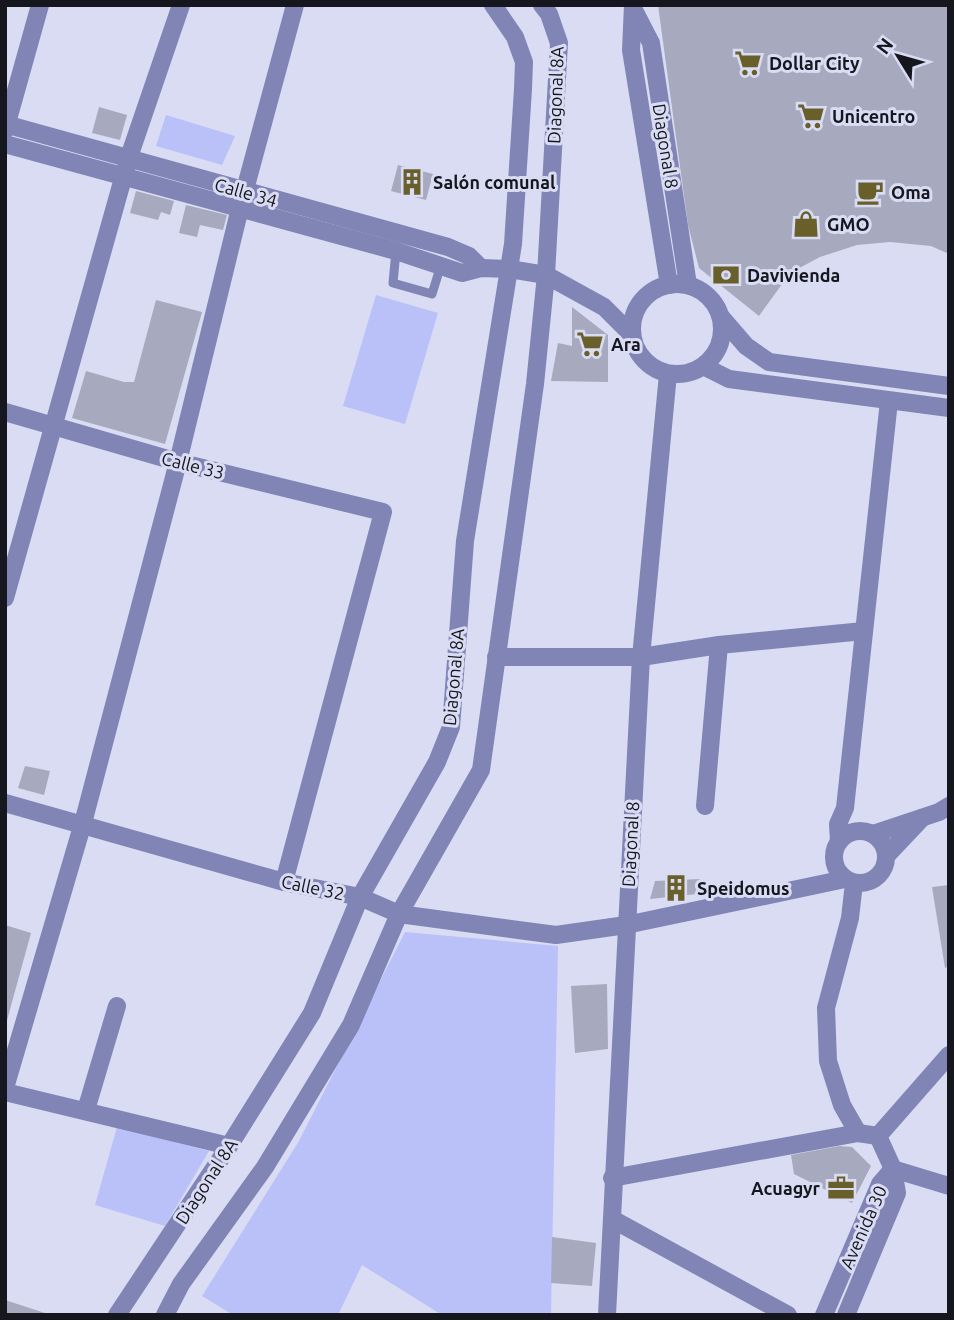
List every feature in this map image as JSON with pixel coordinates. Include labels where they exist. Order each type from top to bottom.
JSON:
[{"type":"street","points":[[6,126],[40,5]]},
{"type":"street","points":[[5,597],[129,157],[181,5]]},
{"type":"street","points":[[229,1146],[5,1090],[83,823],[178,462],[242,200],[295,5]]},
{"type":"street","name":"Diagonal 8A","points":[[117,1315],[229,1146],[312,1013],[360,897],[437,762],[451,727],[465,541],[513,244],[524,62],[515,37],[493,5]]},
{"type":"street","name":"Diagonal 8A","points":[[165,1315],[181,1284],[265,1167],[351,1025],[399,914],[481,770],[535,384],[546,275],[559,43],[549,14],[542,5]]},
{"type":"street","name":"Diagonal 8","points":[[633,8],[631,50],[669,285]]},
{"type":"street","name":"Diagonal 8","points":[[633,8],[651,43],[688,285]]},
{"type":"street","name":"Calle 34","points":[[6,126],[129,157],[242,200],[462,273],[481,268],[546,275],[604,307]]},
{"type":"street","name":"Calle 34","points":[[5,144],[124,179],[242,200],[448,247],[469,256],[481,268]]},
{"type":"street","points":[[632,335],[638,306],[646,296],[669,285],[688,285],[711,299],[721,317],[746,346],[769,362],[949,386]]},
{"type":"street","points":[[604,307],[638,306]]},
{"type":"street","points":[[604,307],[632,335],[644,360],[668,374],[688,373],[702,366],[718,348],[722,336],[721,317]]},
{"type":"street","points":[[702,366],[729,379],[949,408]]},
{"type":"street","name":"Diagonal 8","points":[[607,1315],[641,657],[668,374]]},
{"type":"street","points":[[858,1133],[842,1105],[828,1061],[826,1009],[850,918],[849,881],[837,850],[838,824],[845,808],[889,401]]},
{"type":"street","name":"Calle 33","points":[[5,412],[178,462],[383,512],[284,882]]},
{"type":"street","points":[[496,657],[641,657],[719,645],[864,631]]},
{"type":"street","points":[[705,806],[719,645]]},
{"type":"street","name":"Calle 32","points":[[5,803],[284,882],[360,897],[399,914],[556,935],[626,925],[810,886],[849,881]]},
{"type":"street","points":[[810,886],[837,850],[865,833],[922,818],[949,806]]},
{"type":"street","points":[[845,808],[865,833],[880,839],[887,855]]},
{"type":"street","points":[[850,918],[879,876],[887,855],[922,818]]},
{"type":"street","points":[[849,881],[863,884],[879,876]]},
{"type":"street","points":[[86,1110],[117,1006]]},
{"type":"street","points":[[878,1136],[949,1055]]},
{"type":"street","points":[[612,1178],[858,1133],[878,1136]]},
{"type":"street","points":[[878,1136],[893,1169],[949,1186]]},
{"type":"street","name":"Avenida 30","points":[[824,1315],[880,1184],[893,1169]]},
{"type":"street","name":"Avenida 30","points":[[846,1315],[897,1193],[893,1169]]},
{"type":"street","points":[[612,1219],[788,1315]]},
{"type":"lane","points":[[396,251],[393,283],[432,294],[441,265]]},
{"type":"shaded area","points":[[166,115],[235,136],[222,165],[156,146]]},
{"type":"shaded area","points":[[376,295],[438,313],[405,424],[343,406]]},
{"type":"shaded area","points":[[405,932],[558,946],[551,1315],[442,1315],[362,1265],[338,1315],[233,1315],[202,1296],[299,1141]]},
{"type":"shaded area","points":[[117,1127],[209,1151],[165,1226],[95,1205]]},
{"type":"building","name":"Unicentro","points":[[658,5],[949,5],[949,254],[931,246],[890,242],[857,245],[820,257],[790,273],[759,316],[699,268],[688,225]]},
{"type":"building","points":[[99,107],[127,115],[120,140],[92,133]]},
{"type":"building","name":"Salón comunal","points":[[398,165],[433,174],[426,200],[391,191]]},
{"type":"building","points":[[136,191],[174,201],[170,215],[161,212],[158,220],[130,213]]},
{"type":"building","points":[[186,205],[227,215],[223,230],[200,225],[197,237],[179,233]]},
{"type":"building","points":[[156,300],[202,312],[165,444],[72,418],[86,371],[124,382],[134,382]]},
{"type":"building","name":"Ara","points":[[572,307],[608,335],[608,382],[551,381],[558,343],[572,346]]},
{"type":"building","points":[[25,766],[50,771],[44,795],[18,788]]},
{"type":"building","name":"Speidomus","points":[[700,879],[697,894],[650,899],[655,881]]},
{"type":"building","points":[[949,885],[949,966],[945,968],[932,887]]},
{"type":"building","points":[[5,925],[31,933],[6,1024],[5,1024]]},
{"type":"building","points":[[607,984],[608,1049],[575,1053],[571,986]]},
{"type":"building","name":"Acuagyr","points":[[839,1146],[852,1147],[871,1166],[852,1203],[794,1174],[791,1155]]},
{"type":"building","points":[[552,1237],[596,1243],[592,1286],[551,1283]]},
{"type":"building","points":[[5,1300],[48,1314],[48,1315],[5,1315]]},
{"type":"place","name":"Dollar City","points":[[748,63]]},
{"type":"place","name":"Unicentro","points":[[811,116]]},
{"type":"place","name":"Salón comunal","points":[[412,182]]},
{"type":"place","name":"Oma","points":[[870,192]]},
{"type":"place","name":"GMO","points":[[806,224]]},
{"type":"place","name":"Davivienda","points":[[726,275]]},
{"type":"place","name":"Ara","points":[[590,344]]},
{"type":"place","name":"Speidomus","points":[[676,888]]},
{"type":"place","name":"Acuagyr","points":[[841,1188]]}]
